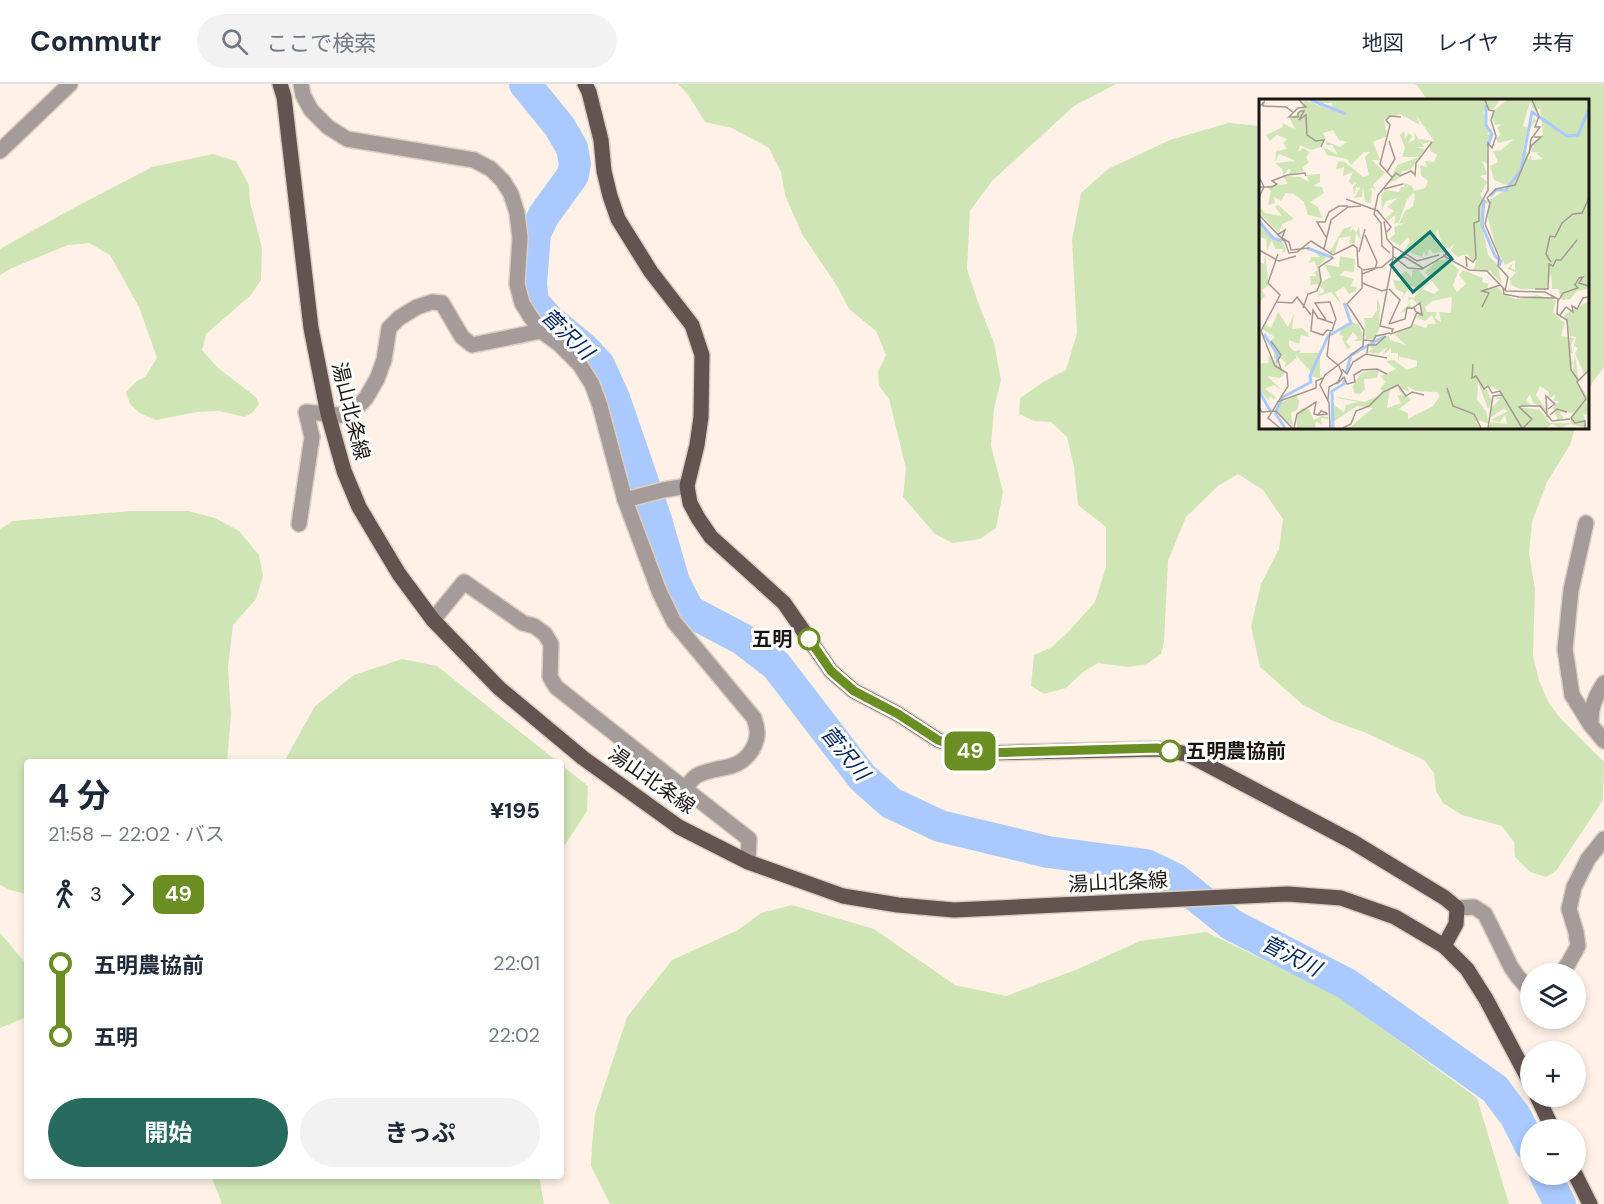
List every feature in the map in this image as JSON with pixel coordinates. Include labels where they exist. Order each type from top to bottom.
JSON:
[{"type":"main road","name":"湯山北条線","points":[[280,84],[284,97],[311,328],[328,414],[344,471],[359,507],[399,574],[433,620],[499,688],[584,758],[679,827],[748,862],[843,896],[898,905],[954,910],[1288,894],[1341,898],[1395,917],[1444,946],[1467,969],[1486,999],[1520,1063]]},
{"type":"main road","points":[[585,84],[601,140],[604,171],[610,196],[618,219],[651,272],[692,325],[702,355],[701,417],[687,486],[690,503],[711,537],[784,603],[831,671],[854,691],[898,714],[938,740],[962,749],[985,753],[1158,748],[1186,754],[1353,842],[1445,898],[1456,908],[1456,924],[1444,946]]},
{"type":"main road","points":[[1580,1185],[1590,1204]]},
{"type":"street","points":[[0,151],[70,84]]},
{"type":"street","points":[[301,84],[303,95],[311,110],[328,127],[347,139],[474,160],[491,169],[503,181],[511,194],[517,213],[520,238],[517,284],[522,303],[541,331],[559,344],[580,365],[592,384],[659,591],[674,622],[754,718],[758,730],[757,742],[747,758],[735,766],[696,775],[685,789]]},
{"type":"street","points":[[299,524],[312,437],[306,412],[349,416],[366,398],[377,379],[384,360],[389,328],[399,318],[417,307],[432,302],[442,303],[462,337],[472,345],[541,331]]},
{"type":"street","points":[[631,499],[687,486]]},
{"type":"street","points":[[1586,523],[1571,590],[1564,649],[1572,695],[1604,741]]},
{"type":"street","points":[[433,620],[464,582],[523,623],[534,626],[545,634],[551,644],[550,677],[556,687],[749,839],[748,862]]},
{"type":"street","points":[[1591,725],[1593,704],[1604,683]]},
{"type":"street","points":[[1569,963],[1578,946],[1569,909],[1574,887],[1588,859],[1604,839]]},
{"type":"street","points":[[1456,908],[1474,907],[1485,914],[1520,979]]},
{"type":"green space","points":[[678,84],[1116,84],[1074,106],[992,181],[970,211],[967,269],[994,343],[1001,380],[994,409],[991,446],[1003,492],[996,528],[980,539],[952,543],[935,534],[903,497],[906,468],[889,399],[879,386],[878,372],[886,355],[876,331],[849,309],[837,286],[802,234],[785,195],[781,172],[769,148],[732,128],[705,122],[689,96]]},
{"type":"green space","points":[[1413,84],[1604,84],[1604,367],[1589,389],[1589,99],[1426,99],[1417,85]]},
{"type":"green space","points":[[1228,123],[1259,126],[1259,429],[1575,429],[1570,445],[1547,482],[1532,522],[1529,553],[1535,589],[1533,655],[1539,681],[1549,703],[1560,718],[1604,762],[1603,800],[1556,871],[1546,877],[1530,872],[1515,857],[1514,842],[1502,826],[1462,815],[1443,803],[1436,791],[1434,773],[1424,760],[1364,732],[1333,721],[1302,704],[1260,667],[1251,626],[1261,584],[1279,549],[1283,519],[1263,490],[1238,474],[1218,486],[1186,517],[1168,561],[1164,642],[1161,654],[1147,664],[1128,667],[1098,663],[1083,672],[1066,688],[1044,694],[1031,686],[1034,655],[1052,647],[1095,602],[1106,567],[1106,527],[1078,505],[1074,467],[1067,437],[1051,422],[1034,421],[1019,414],[1020,398],[1066,370],[1077,333],[1072,240],[1081,193],[1108,169],[1170,140]]},
{"type":"green space","points":[[213,154],[236,161],[249,185],[250,202],[262,248],[261,280],[251,295],[206,334],[202,350],[218,368],[256,397],[259,404],[245,417],[219,411],[197,412],[156,420],[139,413],[130,404],[126,392],[137,381],[145,377],[157,358],[139,307],[110,255],[89,243],[68,245],[0,275],[0,249],[152,167]]},
{"type":"green space","points":[[131,511],[188,511],[215,518],[239,531],[259,555],[263,576],[256,599],[233,625],[228,667],[231,715],[227,759],[24,759],[24,893],[0,885],[0,529],[13,521]]},
{"type":"green space","points":[[402,659],[437,666],[554,759],[286,759],[315,706],[354,675]]},
{"type":"green space","points":[[564,767],[588,786],[587,811],[564,846]]},
{"type":"green space","points":[[792,905],[874,929],[955,985],[1006,996],[1078,969],[1140,941],[1206,932],[1335,994],[1477,1098],[1509,1204],[610,1204],[591,1166],[592,1146],[595,1114],[627,1017],[672,960],[738,930],[761,913]]},
{"type":"green space","points":[[0,933],[24,961],[24,1018],[0,1028]]},
{"type":"green space","points":[[212,1179],[540,1179],[544,1204],[222,1204]]},
{"type":"waterway","name":"菅沢川","points":[[525,84],[560,127],[572,148],[575,164],[573,175],[544,215],[535,233],[531,284],[533,302],[548,319],[583,348],[599,365],[614,398],[656,520],[674,582],[689,611],[742,639],[776,665],[862,777],[891,803],[940,826],[1048,852],[1146,865],[1175,879],[1232,925],[1347,984],[1495,1089],[1520,1125]]},
{"type":"waterway","name":"菅沢川","points":[[1550,1185],[1560,1204]]},
{"type":"bus line","name":"49","points":[[809,639],[831,671],[854,691],[898,714],[938,740],[962,749],[985,753],[1158,748],[1170,751]]},
{"type":"place","name":"五明","points":[[809,639]]},
{"type":"place","name":"五明農協前","points":[[1170,751]]}]
